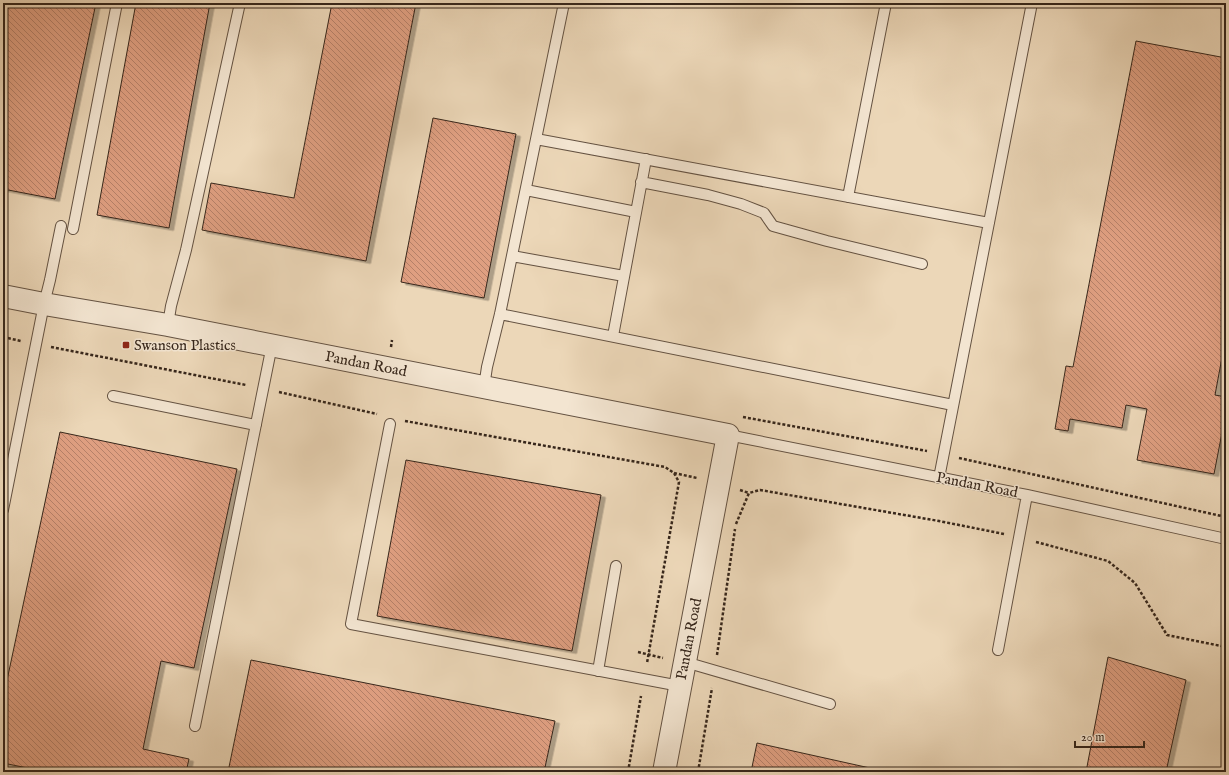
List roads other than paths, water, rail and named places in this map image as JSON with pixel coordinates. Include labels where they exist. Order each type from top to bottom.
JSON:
[{"type":"street","name":"Pandan Road","points":[[3,296],[168,325],[728,435],[664,772]]},
{"type":"lane","points":[[73,229],[117,3]]},
{"type":"lane","points":[[168,325],[171,306],[186,250],[240,3]]},
{"type":"lane","points":[[484,388],[487,367],[500,314],[564,3]]},
{"type":"lane","points":[[848,197],[886,3]]},
{"type":"lane","points":[[939,478],[1032,3]]},
{"type":"lane","points":[[536,138],[989,223]]},
{"type":"lane","points":[[613,336],[646,159]]},
{"type":"lane","points":[[641,182],[741,204],[764,213],[773,226],[922,264]]},
{"type":"lane","points":[[526,190],[636,212]]},
{"type":"lane","points":[[3,510],[61,226]]},
{"type":"lane","points":[[512,256],[624,276]]},
{"type":"lane","points":[[500,314],[953,405]]},
{"type":"lane","points":[[195,726],[272,345]]},
{"type":"lane","points":[[112,396],[256,425]]},
{"type":"lane","points":[[390,424],[351,624],[680,686]]},
{"type":"lane","name":"Pandan Road","points":[[728,435],[1027,495],[1226,539]]},
{"type":"lane","points":[[998,650],[1027,495]]},
{"type":"lane","points":[[598,671],[616,566]]},
{"type":"lane","points":[[685,662],[830,704]]},
{"type":"place","name":"Swanson Plastics","points":[[126,345]]}]
